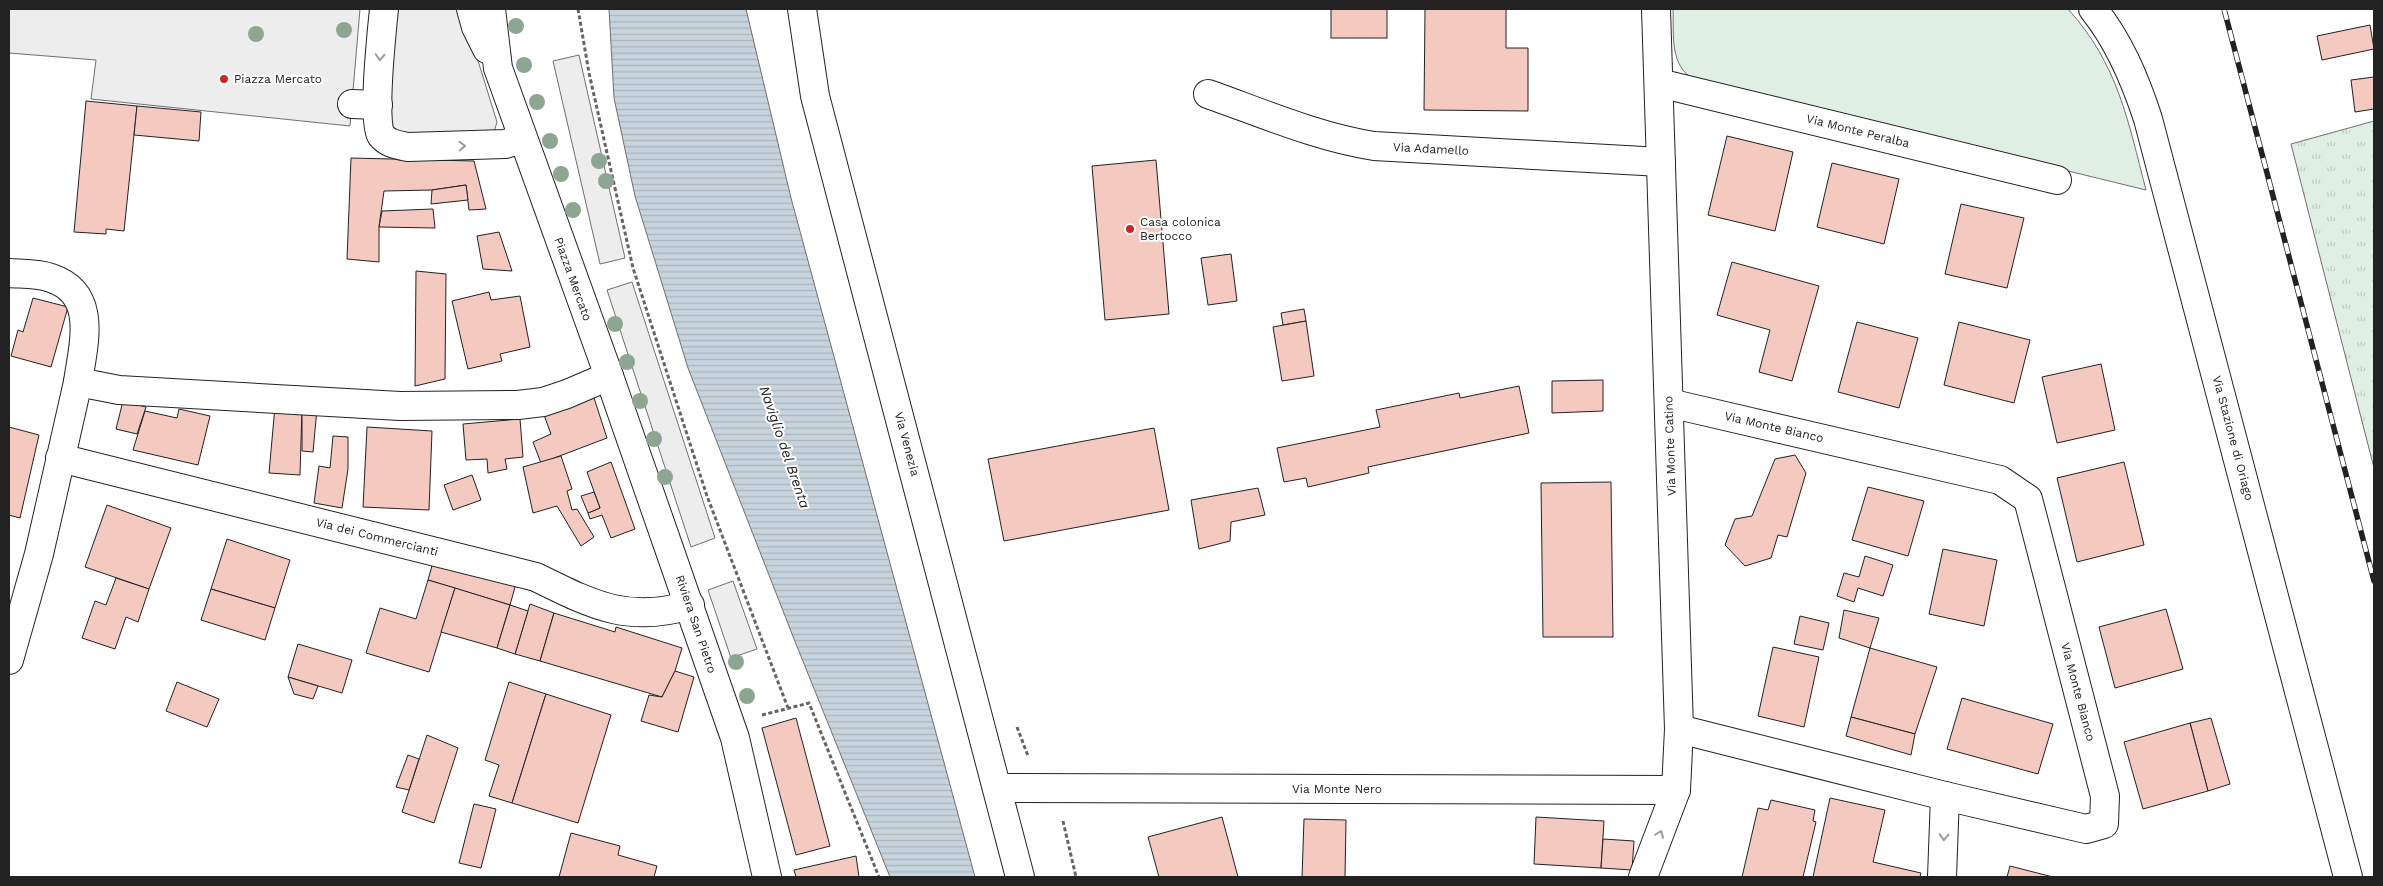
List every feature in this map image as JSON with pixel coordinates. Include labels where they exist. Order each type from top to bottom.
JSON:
[{"type":"street","points":[[384,9],[365,104],[380,133],[395,145],[408,147],[505,144],[522,139]]},
{"type":"street","name":"Piazza Mercato","points":[[471,9],[476,27],[498,68],[609,376]]},
{"type":"street","name":"Piazza Mercato","points":[[491,9],[498,68]]},
{"type":"street","name":"Piazza Mercato","points":[[497,9],[498,68]]},
{"type":"street","name":"Via Venezia","points":[[802,9],[814,96],[1020,877]]},
{"type":"street","name":"Via Monte Catino","points":[[1643,877],[1676,790],[1679,729],[1656,9]]},
{"type":"street","name":"Via Stazione di Oriago","points":[[2092,9],[2120,49],[2136,83],[2148,119],[2348,877]]},
{"type":"street","name":"Via Monte Peralba","points":[[1659,83],[2057,180]]},
{"type":"street","name":"Via Adamello","points":[[1208,94],[1324,134],[1365,144],[1661,162]]},
{"type":"street","points":[[9,273],[51,277],[72,292],[81,302],[86,325],[78,382],[39,554],[9,660]]},
{"type":"street","points":[[78,382],[120,390],[390,405],[518,405],[559,397],[609,376]]},
{"type":"street","name":"Riviera San Pietro","points":[[609,376],[730,724],[768,877]]},
{"type":"street","name":"Via Monte Bianco","points":[[1669,403],[2000,480],[2028,499],[2105,796],[2104,824],[2086,829],[1945,796],[1679,729]]},
{"type":"street","name":"Via dei Commercianti","points":[[60,458],[536,577],[584,601],[619,612],[655,613],[690,605]]},
{"type":"street","name":"Via Monte Nero","points":[[998,788],[1676,790]]},
{"type":"street","points":[[1942,877],[1945,796]]},
{"type":"path","points":[[578,9],[589,73],[633,268],[707,496],[788,708]]},
{"type":"path","points":[[730,724],[809,702],[879,877]]},
{"type":"green space","points":[[1673,9],[2068,9],[2099,51],[2110,72],[2127,117],[2146,190],[1695,80],[1681,67],[1677,58]]},
{"type":"green space","points":[[2374,121],[2374,468],[2291,144]]},
{"type":"shaded area","name":"Piazza Mercato","points":[[9,9],[360,9],[350,126],[91,99],[96,60],[9,53]]},
{"type":"shaded area","points":[[394,9],[462,9],[497,122],[494,132],[402,134],[393,127],[390,120]]},
{"type":"shaded area","points":[[579,55],[625,258],[600,264],[553,61]]},
{"type":"shaded area","points":[[632,282],[715,538],[691,547],[607,290]]},
{"type":"shaded area","points":[[733,581],[757,649],[731,658],[708,590]]},
{"type":"water","name":"Naviglio del Brenta","points":[[609,9],[746,9],[791,198],[975,877],[890,877],[688,368],[635,196],[614,98]]},
{"type":"building","points":[[1331,9],[1387,9],[1387,38],[1331,38]]},
{"type":"building","points":[[1425,9],[1506,9],[1506,48],[1528,48],[1528,111],[1424,110]]},
{"type":"building","points":[[2370,25],[2374,49],[2322,60],[2317,36]]},
{"type":"building","points":[[2374,77],[2374,109],[2355,112],[2351,80]]},
{"type":"building","points":[[86,101],[137,106],[124,231],[106,229],[106,234],[74,232]]},
{"type":"building","points":[[137,106],[201,112],[199,141],[134,135]]},
{"type":"building","points":[[1727,136],[1793,152],[1775,231],[1708,215]]},
{"type":"building","points":[[351,158],[474,161],[486,209],[469,210],[466,185],[432,190],[384,191],[379,227],[379,262],[347,259]]},
{"type":"building","name":"Casa colonica Bertocco","points":[[1156,160],[1169,314],[1105,320],[1092,166]]},
{"type":"building","points":[[1832,163],[1899,179],[1884,244],[1817,227]]},
{"type":"building","points":[[466,185],[468,200],[431,204],[432,190]]},
{"type":"building","points":[[1961,204],[2024,218],[2007,288],[1945,274]]},
{"type":"building","points":[[433,209],[435,228],[379,227],[382,211]]},
{"type":"building","points":[[499,232],[512,271],[483,269],[477,236]]},
{"type":"building","points":[[1231,254],[1237,301],[1208,305],[1201,258]]},
{"type":"building","points":[[1732,262],[1819,286],[1792,381],[1759,372],[1770,330],[1717,315]]},
{"type":"building","points":[[416,271],[446,274],[445,379],[415,386]]},
{"type":"building","points":[[489,292],[491,300],[520,296],[530,347],[500,354],[502,361],[468,369],[452,301]]},
{"type":"building","points":[[33,298],[68,307],[51,367],[11,356],[18,330],[23,332]]},
{"type":"building","points":[[1304,309],[1306,321],[1283,325],[1281,313]]},
{"type":"building","points":[[1306,321],[1314,376],[1282,381],[1273,327]]},
{"type":"building","points":[[1857,322],[1918,338],[1899,408],[1838,392]]},
{"type":"building","points":[[1959,322],[2030,340],[2014,403],[1944,385]]},
{"type":"building","points":[[2101,364],[2115,430],[2057,443],[2042,377]]},
{"type":"building","points":[[1603,380],[1603,411],[1552,413],[1552,381]]},
{"type":"building","points":[[1519,386],[1529,433],[1368,467],[1369,473],[1308,487],[1306,478],[1284,482],[1277,448],[1380,427],[1376,410],[1459,393],[1460,398]]},
{"type":"building","points":[[594,398],[607,438],[541,463],[533,442],[551,434],[544,415]]},
{"type":"building","points":[[123,401],[146,407],[137,434],[116,429]]},
{"type":"building","points":[[275,406],[302,408],[300,475],[269,473]]},
{"type":"building","points":[[302,408],[317,409],[313,452],[302,451]]},
{"type":"building","points":[[179,409],[210,416],[198,465],[133,450],[145,411],[177,418]]},
{"type":"building","points":[[520,419],[523,457],[505,459],[507,469],[488,473],[487,459],[466,460],[463,424]]},
{"type":"building","points":[[9,427],[39,435],[20,518],[9,515]]},
{"type":"building","points":[[367,427],[432,431],[429,510],[363,507]]},
{"type":"building","points":[[1154,428],[1169,510],[1004,541],[988,459]]},
{"type":"building","points":[[333,436],[348,437],[348,469],[342,508],[314,503],[319,466],[330,468]]},
{"type":"building","points":[[1795,455],[1806,473],[1787,537],[1778,535],[1771,558],[1745,566],[1725,545],[1735,519],[1752,516],[1775,459]]},
{"type":"building","points":[[561,456],[572,489],[567,491],[572,510],[577,509],[594,537],[581,546],[557,506],[533,513],[523,467]]},
{"type":"building","points":[[611,462],[635,529],[611,538],[602,515],[590,519],[588,513],[600,508],[587,472]]},
{"type":"building","points":[[2124,462],[2144,545],[2077,562],[2057,478]]},
{"type":"building","points":[[472,475],[481,500],[453,510],[444,485]]},
{"type":"building","points":[[1611,482],[1613,637],[1543,637],[1541,483]]},
{"type":"building","points":[[1868,487],[1924,501],[1908,556],[1852,540]]},
{"type":"building","points":[[1258,488],[1265,515],[1231,522],[1230,541],[1199,549],[1191,500]]},
{"type":"building","points":[[594,492],[600,508],[588,513],[581,496]]},
{"type":"building","points":[[107,505],[171,528],[149,589],[85,567]]},
{"type":"building","points":[[227,539],[290,560],[275,608],[211,589]]},
{"type":"building","points":[[1943,549],[1997,560],[1984,626],[1929,614]]},
{"type":"building","points":[[435,555],[517,580],[510,605],[428,580]]},
{"type":"building","points":[[1865,556],[1893,565],[1883,596],[1858,588],[1854,602],[1837,596],[1844,573],[1859,577]]},
{"type":"building","points":[[116,578],[149,589],[138,622],[126,617],[115,649],[82,638],[95,601],[106,605]]},
{"type":"building","points":[[428,580],[455,588],[429,672],[366,653],[380,608],[416,619]]},
{"type":"building","points":[[455,588],[510,605],[497,648],[441,632]]},
{"type":"building","points":[[211,589],[275,608],[265,640],[201,620]]},
{"type":"building","points":[[530,604],[554,613],[540,661],[515,654]]},
{"type":"building","points":[[510,605],[528,611],[515,654],[497,648]]},
{"type":"building","points":[[2166,609],[2183,669],[2115,688],[2099,627]]},
{"type":"building","points":[[1844,610],[1879,618],[1870,648],[1839,638]]},
{"type":"building","points":[[554,613],[615,632],[616,627],[682,648],[675,671],[662,697],[540,661]]},
{"type":"building","points":[[1800,616],[1829,623],[1823,650],[1794,644]]},
{"type":"building","points":[[298,644],[352,660],[342,693],[288,677]]},
{"type":"building","points":[[1773,647],[1819,657],[1804,727],[1758,716]]},
{"type":"building","points":[[1870,648],[1937,667],[1915,734],[1851,717]]},
{"type":"building","points":[[675,671],[694,677],[678,732],[641,721],[649,695],[662,697]]},
{"type":"building","points":[[288,677],[318,686],[313,699],[294,694]]},
{"type":"building","points":[[177,682],[219,699],[207,727],[166,711]]},
{"type":"building","points":[[509,682],[546,694],[512,803],[489,796],[499,765],[485,760]]},
{"type":"building","points":[[546,694],[611,715],[578,823],[512,803]]},
{"type":"building","points":[[1962,698],[2053,724],[2038,774],[1947,749]]},
{"type":"building","points":[[1851,717],[1915,734],[1911,755],[1846,736]]},
{"type":"building","points":[[796,718],[830,846],[796,855],[762,728]]},
{"type":"building","points":[[2211,718],[2230,784],[2208,791],[2190,723]]},
{"type":"building","points":[[2190,723],[2208,791],[2143,809],[2124,742]]},
{"type":"building","points":[[427,735],[458,748],[434,823],[402,812]]},
{"type":"building","points":[[408,755],[419,759],[409,790],[396,787]]},
{"type":"building","points":[[1830,798],[1885,810],[1873,862],[1921,873],[1920,877],[1813,877]]},
{"type":"building","points":[[1771,800],[1815,810],[1813,821],[1816,822],[1803,877],[1742,877],[1758,808],[1768,810]]},
{"type":"building","points":[[474,804],[496,809],[481,868],[459,863]]},
{"type":"building","points":[[1222,817],[1238,877],[1159,877],[1148,837]]},
{"type":"building","points":[[1536,817],[1604,821],[1601,868],[1534,864]]},
{"type":"building","points":[[1304,819],[1346,820],[1345,877],[1302,877]]},
{"type":"building","points":[[571,833],[620,846],[618,855],[657,866],[654,877],[559,877]]},
{"type":"building","points":[[1603,839],[1634,841],[1632,870],[1601,868]]},
{"type":"building","points":[[856,856],[859,877],[796,877],[794,870]]},
{"type":"building","points":[[2010,866],[2053,877],[2007,877]]},
{"type":"railway","points":[[2224,9],[2374,581]]},
{"type":"place","name":"Piazza Mercato","points":[[224,79]]},
{"type":"place","name":"Casa colonica Bertocco","points":[[1130,229]]}]
